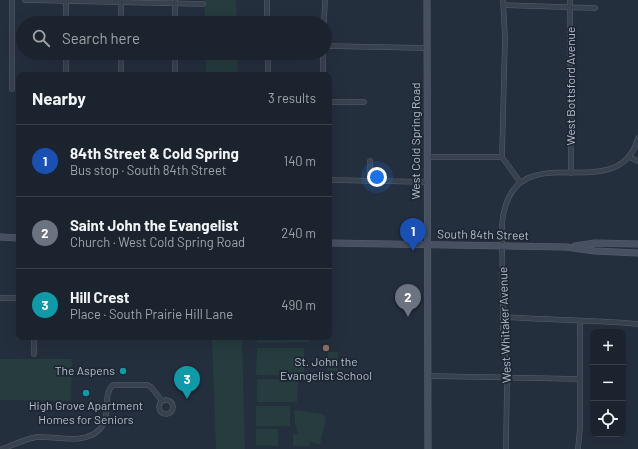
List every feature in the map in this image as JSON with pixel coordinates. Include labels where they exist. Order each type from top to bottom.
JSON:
[{"type":"street","points":[[12,0],[12,88]]},
{"type":"street","points":[[25,0],[175,1],[203,4]]},
{"type":"street","points":[[66,0],[66,16]]},
{"type":"street","points":[[267,0],[267,16]]},
{"type":"street","points":[[324,0],[324,16]]},
{"type":"street","name":"West Cold Spring Road","points":[[427,0],[428,449]]},
{"type":"street","name":"West Bottsford Avenue","points":[[570,0],[571,173]]},
{"type":"street","points":[[121,1],[121,16]]},
{"type":"street","points":[[175,1],[175,16]]},
{"type":"street","points":[[595,8],[503,2],[505,38],[502,157],[520,182],[543,173],[600,172],[615,167],[629,157],[638,138]]},
{"type":"street","points":[[332,46],[428,48]]},
{"type":"street","points":[[66,60],[66,72]]},
{"type":"street","points":[[121,60],[121,72]]},
{"type":"street","points":[[175,60],[175,72]]},
{"type":"street","points":[[268,60],[268,72]]},
{"type":"street","points":[[323,60],[323,72]]},
{"type":"street","points":[[332,102],[364,102]]},
{"type":"street","points":[[427,157],[502,157]]},
{"type":"street","points":[[629,157],[638,162]]},
{"type":"street","points":[[370,161],[370,181]]},
{"type":"street","points":[[332,180],[427,182]]},
{"type":"street","name":"West Whitaker Avenue","points":[[506,449],[508,378],[503,331],[502,246],[504,210],[509,197],[520,182]]},
{"type":"street","points":[[0,237],[16,238]]},
{"type":"street","name":"South 84th Street","points":[[332,243],[566,247],[595,251],[638,253]]},
{"type":"street","name":"South 84th Street","points":[[566,247],[595,243],[638,244]]},
{"type":"street","points":[[0,298],[16,298]]},
{"type":"street","points":[[503,318],[580,322],[603,321],[638,324]]},
{"type":"street","points":[[578,449],[580,428],[580,322]]},
{"type":"street","points":[[34,340],[34,354]]},
{"type":"street","points":[[428,376],[580,379]]},
{"type":"street","points":[[2,449],[36,437],[78,438],[95,433],[105,422],[108,390],[113,385],[147,385],[151,387],[162,401]]},
{"type":"green space","points":[[205,0],[236,0],[237,16],[205,16]]},
{"type":"green space","points":[[206,60],[237,60],[238,72],[206,72]]},
{"type":"green space","points":[[212,340],[242,340],[245,449],[216,449]]},
{"type":"green space","points":[[257,340],[310,340],[310,342],[257,343]]},
{"type":"green space","points":[[257,348],[304,348],[304,376],[256,375]]},
{"type":"green space","points":[[328,352],[338,352],[338,371],[327,371]]},
{"type":"green space","points":[[0,359],[72,359],[71,401],[0,400]]},
{"type":"green space","points":[[257,379],[298,379],[297,402],[257,402]]},
{"type":"green space","points":[[256,406],[290,406],[290,426],[256,426]]},
{"type":"green space","points":[[294,410],[322,414],[326,418],[320,445],[309,441],[309,446],[293,446],[293,434],[298,434],[295,424]]},
{"type":"green space","points":[[256,429],[278,429],[278,446],[256,445]]},
{"type":"place","name":"84th Street & Cold Spring","points":[[413,251]]},
{"type":"place","name":"Saint John the Evangelist","points":[[408,317]]},
{"type":"place","name":"St. John the Evangelist School","points":[[326,348]]},
{"type":"place","name":"The Aspens","points":[[123,371]]},
{"type":"place","name":"High Grove Apartment Homes for Seniors","points":[[86,393]]},
{"type":"place","name":"Hill Crest","points":[[187,399]]}]
